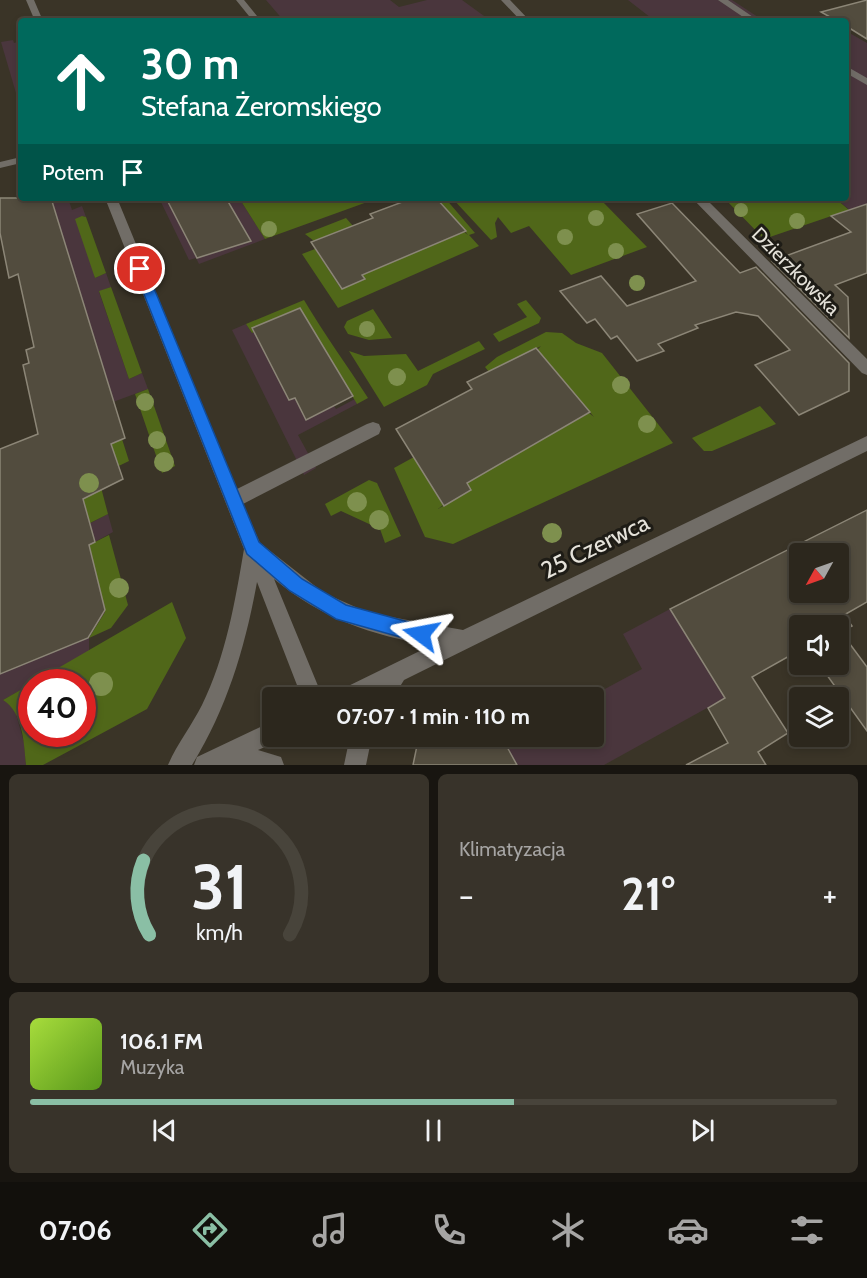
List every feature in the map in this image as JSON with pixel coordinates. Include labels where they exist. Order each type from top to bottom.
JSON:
[{"type":"street","points":[[30,0],[38,18]]},
{"type":"street","points":[[240,0],[255,18]]},
{"type":"street","points":[[505,0],[523,18]]},
{"type":"street","points":[[722,0],[750,18]]},
{"type":"street","points":[[849,71],[867,82]]},
{"type":"street","points":[[0,165],[18,161]]},
{"type":"street","points":[[112,201],[309,687]]},
{"type":"street","name":"Dzierzkowska","points":[[701,201],[867,369]]},
{"type":"street","points":[[233,500],[373,429]]},
{"type":"street","name":"25 Czerwca","points":[[367,687],[867,443]]},
{"type":"street","points":[[253,548],[296,585],[342,613],[421,634],[462,640]]},
{"type":"street","points":[[179,765],[212,709],[229,667],[243,614],[253,548]]},
{"type":"street","points":[[388,687],[398,672]]},
{"type":"street","points":[[205,765],[262,738]]},
{"type":"street","points":[[356,765],[359,747]]},
{"type":"street","points":[[229,754],[273,765]]},
{"type":"shaded area","points":[[266,0],[390,0],[399,7],[427,0],[462,0],[487,18],[281,18]]},
{"type":"shaded area","points":[[628,0],[732,0],[759,18],[651,18]]},
{"type":"shaded area","points":[[849,33],[867,43],[867,224],[839,201],[849,201]]},
{"type":"shaded area","points":[[13,40],[14,43],[18,42],[18,100],[1,42]]},
{"type":"shaded area","points":[[51,201],[69,201],[72,210],[82,206],[86,217],[82,216],[95,278],[106,273],[111,287],[99,292],[129,379],[142,373],[148,389],[113,402],[125,438],[67,465],[85,526],[108,514],[113,532],[89,545],[105,613],[89,636],[89,652],[59,669],[18,669],[18,692],[3,700],[12,705],[16,714],[18,747],[24,747],[26,765],[0,765],[0,449],[45,431]]},
{"type":"shaded area","points":[[160,201],[168,201],[197,258],[250,241],[228,201],[241,201],[265,239],[199,264],[196,258],[189,260]]},
{"type":"shaded area","points":[[246,324],[252,333],[259,329],[264,351],[289,400],[295,398],[306,419],[334,406],[336,409],[355,399],[357,404],[298,435],[316,468],[304,475],[232,330]]},
{"type":"shaded area","points":[[670,609],[725,698],[604,765],[517,765],[507,747],[604,747],[604,689],[642,669],[623,634]]},
{"type":"green space","points":[[241,201],[370,201],[265,239]]},
{"type":"green space","points":[[439,201],[448,201],[475,233],[469,235],[479,246],[338,308],[302,254],[315,249],[341,289],[364,279],[362,275],[464,232],[468,235]]},
{"type":"green space","points":[[455,201],[602,201],[647,247],[571,275],[529,226],[511,233],[498,217],[495,223],[497,237],[491,240]]},
{"type":"green space","points":[[727,201],[838,201],[849,210],[764,239]]},
{"type":"green space","points":[[86,217],[106,273],[95,278],[75,219]]},
{"type":"green space","points":[[346,218],[353,226],[314,241],[305,234]]},
{"type":"green space","points":[[111,287],[142,373],[129,379],[99,291]]},
{"type":"green space","points":[[304,300],[368,398],[357,404],[300,308],[275,318],[252,333],[246,324]]},
{"type":"green space","points":[[526,300],[541,318],[539,323],[499,342],[493,334],[527,317],[517,304]]},
{"type":"green space","points":[[373,309],[392,338],[369,340],[348,334],[344,327],[347,321]]},
{"type":"green space","points":[[546,332],[562,333],[576,343],[602,353],[673,443],[453,544],[425,537],[394,468],[414,457],[443,505],[438,509],[471,490],[467,483],[589,413],[594,417],[537,350],[541,346],[514,360],[494,378],[485,367],[497,357]]},
{"type":"green space","points":[[479,341],[485,349],[433,374],[427,385],[384,407],[349,351],[364,356],[406,354],[418,371]]},
{"type":"green space","points":[[148,389],[175,466],[162,473],[135,394]]},
{"type":"green space","points":[[760,406],[776,424],[712,451],[704,451],[692,438]]},
{"type":"green space","points":[[122,439],[129,461],[98,476],[108,514],[84,526],[67,465]]},
{"type":"green space","points":[[369,480],[377,483],[401,536],[385,543],[380,529],[341,511],[331,516],[325,504]]},
{"type":"green space","points":[[109,535],[128,605],[111,628],[89,638],[105,612],[89,545]]},
{"type":"green space","points":[[172,602],[186,638],[147,709],[96,736],[96,669],[56,669]]},
{"type":"green space","points":[[18,691],[18,718],[10,705],[3,700]]},
{"type":"green space","points":[[24,747],[76,747],[43,765],[26,765]]},
{"type":"building","points":[[867,0],[867,39],[849,28],[849,18],[832,18],[821,12]]},
{"type":"building","points":[[0,198],[18,198],[18,201],[52,201],[125,438],[111,444],[123,479],[83,499],[95,542],[89,545],[105,610],[88,638],[0,674],[0,449],[38,434],[23,365],[29,363],[26,350],[34,347],[18,274],[9,278],[0,233]]},
{"type":"building","points":[[168,201],[228,201],[251,241],[197,258]]},
{"type":"building","points":[[405,201],[439,201],[466,231],[362,275],[365,279],[342,289],[311,242],[373,218],[370,214]]},
{"type":"building","points":[[672,203],[740,273],[756,267],[849,363],[849,391],[799,415],[755,365],[790,350],[758,316],[736,312],[695,325],[698,328],[658,344],[664,351],[637,361],[617,336],[611,339],[595,319],[587,323],[560,291],[601,276],[627,306],[696,281],[637,214]]},
{"type":"building","points":[[867,204],[867,273],[835,285],[848,297],[849,338],[772,261],[851,232],[831,216]]},
{"type":"building","points":[[300,308],[353,396],[306,420],[295,398],[289,400],[252,328]]},
{"type":"building","points":[[536,348],[590,412],[467,483],[471,490],[444,506],[396,429],[472,389],[467,382]]},
{"type":"building","points":[[867,510],[867,602],[844,615],[789,615],[789,656],[752,677],[788,733],[758,752],[766,765],[686,765],[728,743],[708,708],[725,698],[670,609],[789,549],[789,603],[849,603],[849,543],[801,543]]},
{"type":"building","points":[[849,643],[867,667],[867,731],[849,706],[849,687],[835,687],[827,675],[849,675]]},
{"type":"building","points":[[417,747],[507,747],[517,765],[413,765]]},
{"type":"route","points":[[140,269],[253,548],[296,585],[342,613],[421,634]]}]
